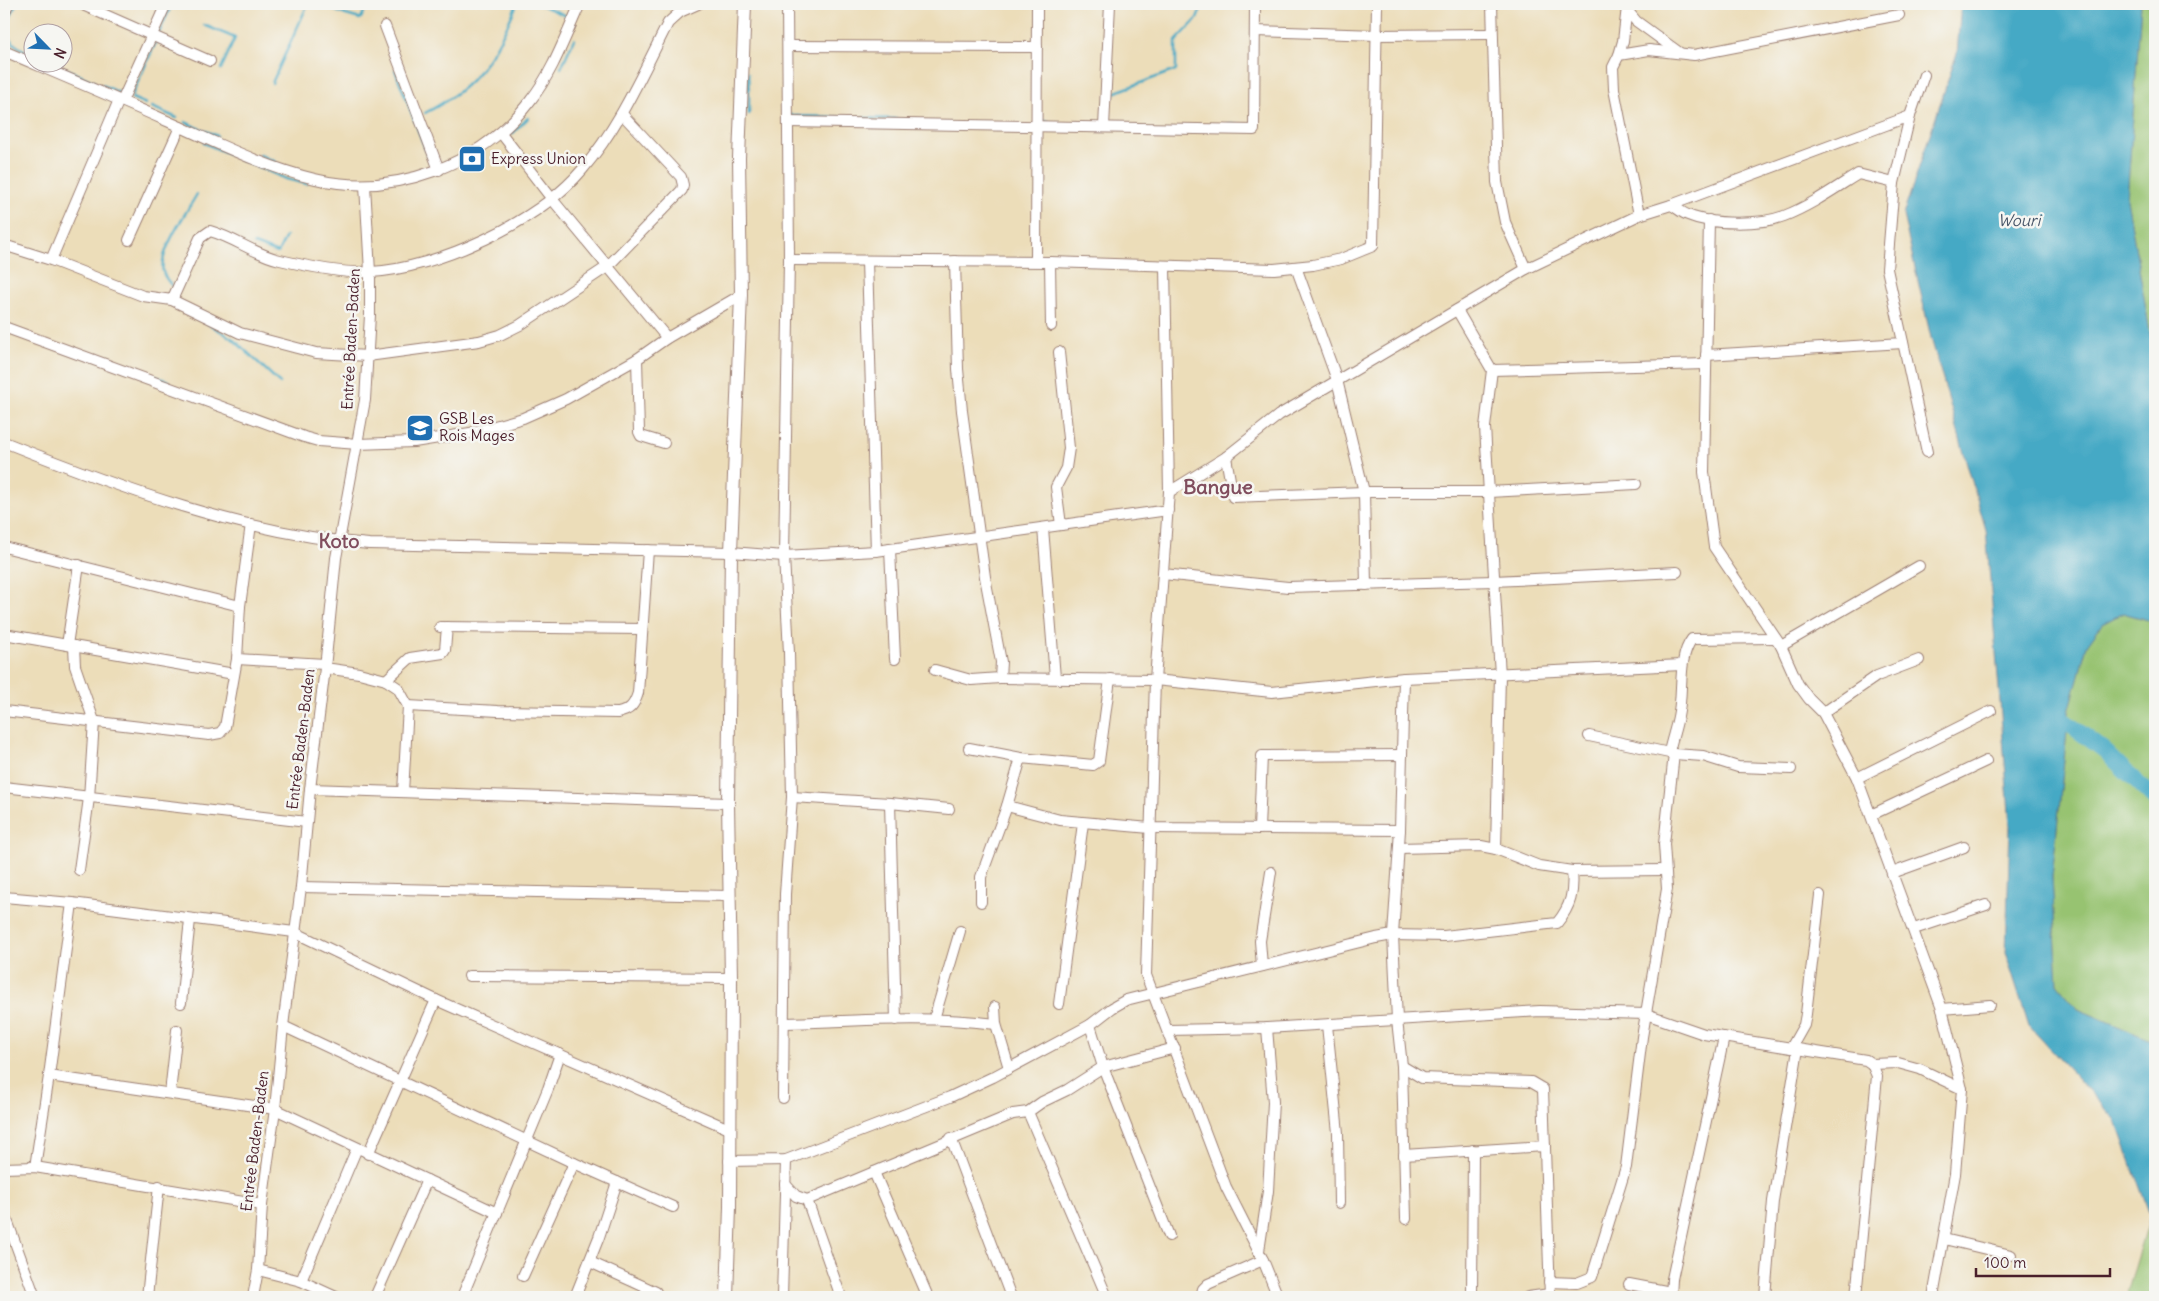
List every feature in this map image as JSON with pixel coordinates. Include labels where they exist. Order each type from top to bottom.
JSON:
[{"type":"main road","points":[[727,1297],[731,978],[728,803],[731,552],[741,295],[738,158],[745,4]]},
{"type":"street","points":[[4,14],[8,4]]},
{"type":"street","points":[[51,260],[120,100],[166,4]]},
{"type":"street","points":[[172,300],[200,238],[210,231],[278,260],[370,272],[400,268],[467,248],[552,199],[582,170],[622,114],[668,23],[680,12],[698,4]]},
{"type":"street","points":[[783,1098],[786,894],[792,797],[789,652],[784,556],[789,260],[787,4]]},
{"type":"street","points":[[1036,262],[1037,4]]},
{"type":"street","points":[[1104,127],[1110,4]]},
{"type":"street","points":[[788,122],[1254,130],[1255,4]]},
{"type":"street","points":[[789,260],[1050,262],[1256,270],[1296,267],[1341,260],[1373,246],[1377,4]]},
{"type":"street","points":[[1492,4],[1491,34],[1497,182],[1505,222],[1526,269]]},
{"type":"street","points":[[4,51],[294,174],[316,180],[365,185],[403,180],[439,170],[463,158],[501,132],[516,117],[540,87],[548,73],[576,5]]},
{"type":"street","points":[[85,6],[210,61]]},
{"type":"street","points":[[1627,7],[1636,22],[1682,54]]},
{"type":"street","points":[[1627,7],[1619,55],[1613,67],[1614,89],[1639,215]]},
{"type":"street","points":[[1619,55],[1648,50],[1694,55],[1900,15]]},
{"type":"street","points":[[385,26],[439,170]]},
{"type":"street","points":[[1255,31],[1377,35],[1491,34]]},
{"type":"street","points":[[788,46],[1037,47]]},
{"type":"street","points":[[1924,75],[1910,116],[1894,183],[1886,269],[1927,452]]},
{"type":"street","points":[[4,248],[10,247],[51,260],[143,296],[172,300],[240,333],[316,353],[368,356],[479,341],[500,335],[520,325],[607,267],[682,190],[684,186],[681,177],[622,114]]},
{"type":"street","points":[[1170,492],[1226,457],[1279,415],[1526,269],[1639,215],[1671,205],[1910,116]]},
{"type":"street","points":[[129,240],[180,127]]},
{"type":"street","points":[[501,132],[552,199],[667,338]]},
{"type":"street","points":[[1671,205],[1688,215],[1709,220],[1754,222],[1782,217],[1800,209],[1858,174],[1894,183]]},
{"type":"street","name":"Entrée Baden-Baden","points":[[253,1297],[258,1270],[262,1204],[301,886],[310,789],[339,541],[365,400],[370,272],[365,185]]},
{"type":"street","points":[[1709,220],[1704,472],[1714,547],[1778,642],[1798,684],[1823,713],[1857,778],[1942,1009],[1962,1089],[1955,1174],[1933,1297]]},
{"type":"street","points":[[867,261],[876,551]]},
{"type":"street","points":[[955,261],[958,369],[962,412],[985,576],[1001,662],[1000,678]]},
{"type":"street","points":[[1050,262],[1051,326]]},
{"type":"street","points":[[1164,266],[1170,492],[1155,680],[1145,963],[1152,993],[1175,1048],[1226,1187],[1261,1255],[1278,1297]]},
{"type":"street","points":[[1296,267],[1338,380],[1364,492],[1366,585]]},
{"type":"street","points":[[4,327],[318,441],[358,444],[414,442],[470,433],[523,418],[566,399],[637,359],[667,338],[741,295]]},
{"type":"street","points":[[1457,310],[1492,370],[1485,427],[1500,675],[1496,849]]},
{"type":"street","points":[[1492,370],[1706,359],[1903,343]]},
{"type":"street","points":[[1059,352],[1069,448],[1066,468],[1056,486],[1061,525]]},
{"type":"street","points":[[637,359],[639,432],[641,436],[664,444]]},
{"type":"street","points":[[4,442],[87,475],[251,524],[339,541],[393,545],[731,552],[784,556],[876,551],[1168,510]]},
{"type":"street","points":[[1226,457],[1233,497],[1364,492],[1489,492],[1636,484]]},
{"type":"street","points":[[4,711],[209,735],[220,733],[225,727],[237,659],[240,606],[251,524]]},
{"type":"street","points":[[1043,528],[1055,678]]},
{"type":"street","points":[[4,547],[240,606]]},
{"type":"street","points":[[890,549],[894,659]]},
{"type":"street","points":[[408,706],[498,711],[618,713],[628,711],[635,704],[638,693],[648,550]]},
{"type":"street","points":[[79,566],[71,646],[75,666],[94,721],[89,798],[79,870]]},
{"type":"street","points":[[1548,1282],[1577,1283],[1592,1277],[1626,1167],[1646,1014],[1665,900],[1664,844],[1671,753],[1680,709],[1682,665],[1687,645],[1692,639],[1778,642],[1920,566]]},
{"type":"street","points":[[1163,574],[1288,587],[1494,581],[1677,572]]},
{"type":"street","points":[[386,680],[410,658],[443,653],[445,650],[444,627],[642,629]]},
{"type":"street","points":[[4,634],[234,674]]},
{"type":"street","points":[[237,659],[325,666],[386,680],[398,688],[408,706],[403,792]]},
{"type":"street","points":[[1823,713],[1877,676],[1919,660]]},
{"type":"street","points":[[935,670],[971,680],[1055,678],[1155,680],[1272,692],[1404,678],[1682,665]]},
{"type":"street","points":[[1404,678],[1400,830],[1393,936],[1397,1020],[1402,1066],[1406,1219]]},
{"type":"street","points":[[969,748],[1021,758],[1092,766],[1097,764],[1099,761],[1110,679]]},
{"type":"street","points":[[1857,778],[1991,711]]},
{"type":"street","points":[[1589,736],[1671,753],[1703,756],[1738,767],[1791,769]]},
{"type":"street","points":[[1259,829],[1262,756],[1402,755]]},
{"type":"street","points":[[981,902],[981,877],[1007,806],[1021,758]]},
{"type":"street","points":[[1871,815],[1986,761]]},
{"type":"street","points":[[4,787],[307,822]]},
{"type":"street","points":[[310,789],[728,803]]},
{"type":"street","points":[[792,797],[890,802],[949,809]]},
{"type":"street","points":[[890,802],[896,1020]]},
{"type":"street","points":[[1007,806],[1060,820],[1150,828],[1400,830]]},
{"type":"street","points":[[1059,1004],[1083,823]]},
{"type":"street","points":[[1399,848],[1481,846],[1496,849],[1539,866],[1572,871],[1665,870]]},
{"type":"street","points":[[1892,873],[1964,847]]},
{"type":"street","points":[[730,1161],[786,1160],[950,1097],[1090,1025],[1119,1003],[1152,993],[1376,938],[1444,936],[1557,923],[1566,912],[1572,900],[1572,871]]},
{"type":"street","points":[[1262,966],[1260,942],[1271,872]]},
{"type":"street","points":[[301,886],[729,896]]},
{"type":"street","points":[[1765,1297],[1773,1201],[1795,1048],[1805,1020],[1820,895]]},
{"type":"street","points":[[4,897],[72,903],[190,920],[294,932],[436,1000],[729,1129]]},
{"type":"street","points":[[35,1167],[72,903]]},
{"type":"street","points":[[1914,929],[1986,905]]},
{"type":"street","points":[[181,1003],[190,920]]},
{"type":"street","points":[[934,1019],[960,932]]},
{"type":"street","points":[[469,976],[731,978]]},
{"type":"street","points":[[368,1154],[436,1000]]},
{"type":"street","points":[[1942,1009],[1990,1005]]},
{"type":"street","points":[[995,1007],[996,1024],[1009,1068]]},
{"type":"street","points":[[1168,1030],[1267,1028],[1540,1012],[1646,1014],[1676,1025],[1724,1037],[1866,1060],[1872,1064],[1877,1076],[1856,1297]]},
{"type":"street","points":[[785,1023],[934,1019],[996,1024]]},
{"type":"street","points":[[1327,1024],[1338,1133],[1339,1203]]},
{"type":"street","points":[[1090,1025],[1104,1067],[1169,1236]]},
{"type":"street","points":[[283,1026],[574,1163],[673,1207]]},
{"type":"street","points":[[1261,1255],[1268,1191],[1273,1102],[1267,1028]]},
{"type":"street","points":[[170,1094],[177,1030]]},
{"type":"street","points":[[1629,1284],[1671,1295],[1695,1170],[1724,1037]]},
{"type":"street","points":[[785,1184],[796,1196],[807,1200],[951,1138],[1013,1114],[1028,1112],[1104,1067],[1175,1048]]},
{"type":"street","points":[[463,1297],[548,1089],[560,1054]]},
{"type":"street","points":[[1872,1064],[1898,1063],[1920,1069],[1962,1089]]},
{"type":"street","points":[[1402,1066],[1422,1078],[1531,1082],[1541,1086],[1545,1094],[1548,1282],[1550,1296],[1528,1297]]},
{"type":"street","points":[[49,1076],[275,1109],[496,1213]]},
{"type":"street","points":[[1028,1112],[1107,1297]]},
{"type":"street","points":[[951,1138],[1011,1297]]},
{"type":"street","points":[[1404,1155],[1545,1146]]},
{"type":"street","points":[[301,1281],[357,1148]]},
{"type":"street","points":[[1472,1297],[1473,1150]]},
{"type":"street","points":[[782,1297],[786,1160]]},
{"type":"street","points":[[523,1276],[574,1163]]},
{"type":"street","points":[[4,1168],[35,1167],[262,1204]]},
{"type":"street","points":[[874,1172],[928,1297]]},
{"type":"street","points":[[375,1297],[427,1180]]},
{"type":"street","points":[[575,1297],[590,1262],[617,1182]]},
{"type":"street","points":[[147,1297],[159,1186]]},
{"type":"street","points":[[807,1200],[842,1297]]},
{"type":"street","points":[[4,1212],[35,1297]]},
{"type":"street","points":[[1944,1239],[2011,1255]]},
{"type":"street","points":[[1201,1297],[1203,1289],[1208,1284],[1261,1255]]},
{"type":"street","points":[[590,1262],[656,1292]]},
{"type":"street","points":[[258,1270],[301,1281],[333,1297]]},
{"type":"green space","points":[[2141,4],[2155,4],[2155,346],[2151,338],[2127,200]]},
{"type":"green space","points":[[2123,613],[2155,622],[2155,1042],[2078,1009],[2058,985],[2052,877],[2069,712],[2087,645],[2102,624]]},
{"type":"green space","points":[[2150,1217],[2155,1229],[2155,1297],[2126,1297]]},
{"type":"water","name":"Wouri","points":[[1961,4],[2141,4],[2127,200],[2151,338],[2155,346],[2155,622],[2123,613],[2102,624],[2087,645],[2069,712],[2052,877],[2058,985],[2078,1009],[2155,1042],[2155,1229],[2115,1119],[2029,1026],[2006,954],[2010,825],[1986,530],[1931,338],[1903,215],[1957,53]]},
{"type":"waterway","points":[[16,4],[7,29],[10,40],[22,49]]},
{"type":"waterway","points":[[159,33],[172,4]]},
{"type":"waterway","points":[[272,83],[308,4]]},
{"type":"waterway","points":[[320,4],[360,19]]},
{"type":"waterway","points":[[361,18],[368,4]]},
{"type":"waterway","points":[[425,113],[458,92],[482,68],[492,54],[517,4]]},
{"type":"waterway","points":[[539,4],[569,17]]},
{"type":"waterway","points":[[1110,97],[1113,93],[1176,70],[1176,41],[1197,19],[1203,4]]},
{"type":"waterway","points":[[204,25],[235,38],[221,69]]},
{"type":"waterway","points":[[561,68],[574,39]]},
{"type":"waterway","points":[[132,95],[156,42]]},
{"type":"waterway","points":[[395,70],[430,161]]},
{"type":"waterway","points":[[72,72],[94,82]]},
{"type":"waterway","points":[[748,73],[749,91]]},
{"type":"waterway","points":[[102,85],[120,93]]},
{"type":"waterway","points":[[749,93],[749,114]]},
{"type":"waterway","points":[[132,98],[146,104]]},
{"type":"waterway","points":[[152,107],[177,118]]},
{"type":"waterway","points":[[791,115],[897,119]]},
{"type":"waterway","points":[[512,134],[528,118]]},
{"type":"waterway","points":[[1040,121],[1048,121]]},
{"type":"waterway","points":[[185,122],[217,136]]},
{"type":"waterway","points":[[1228,124],[1237,124]]},
{"type":"waterway","points":[[204,143],[286,179],[307,184]]},
{"type":"waterway","points":[[260,155],[276,162]]},
{"type":"waterway","points":[[174,288],[163,272],[165,254],[174,232],[197,194]]},
{"type":"waterway","points":[[254,244],[278,253],[286,236]]},
{"type":"waterway","points":[[204,321],[233,339],[280,383]]},
{"type":"waterway","points":[[148,374],[168,381]]},
{"type":"waterway","points":[[2051,711],[2104,750],[2155,800]]},
{"type":"place","name":"Express Union","points":[[472,159]]},
{"type":"place","name":"GSB Les Rois Mages","points":[[420,428]]},
{"type":"district","name":"Bangue","points":[[1218,487]]},
{"type":"district","name":"Koto","points":[[339,541]]}]
